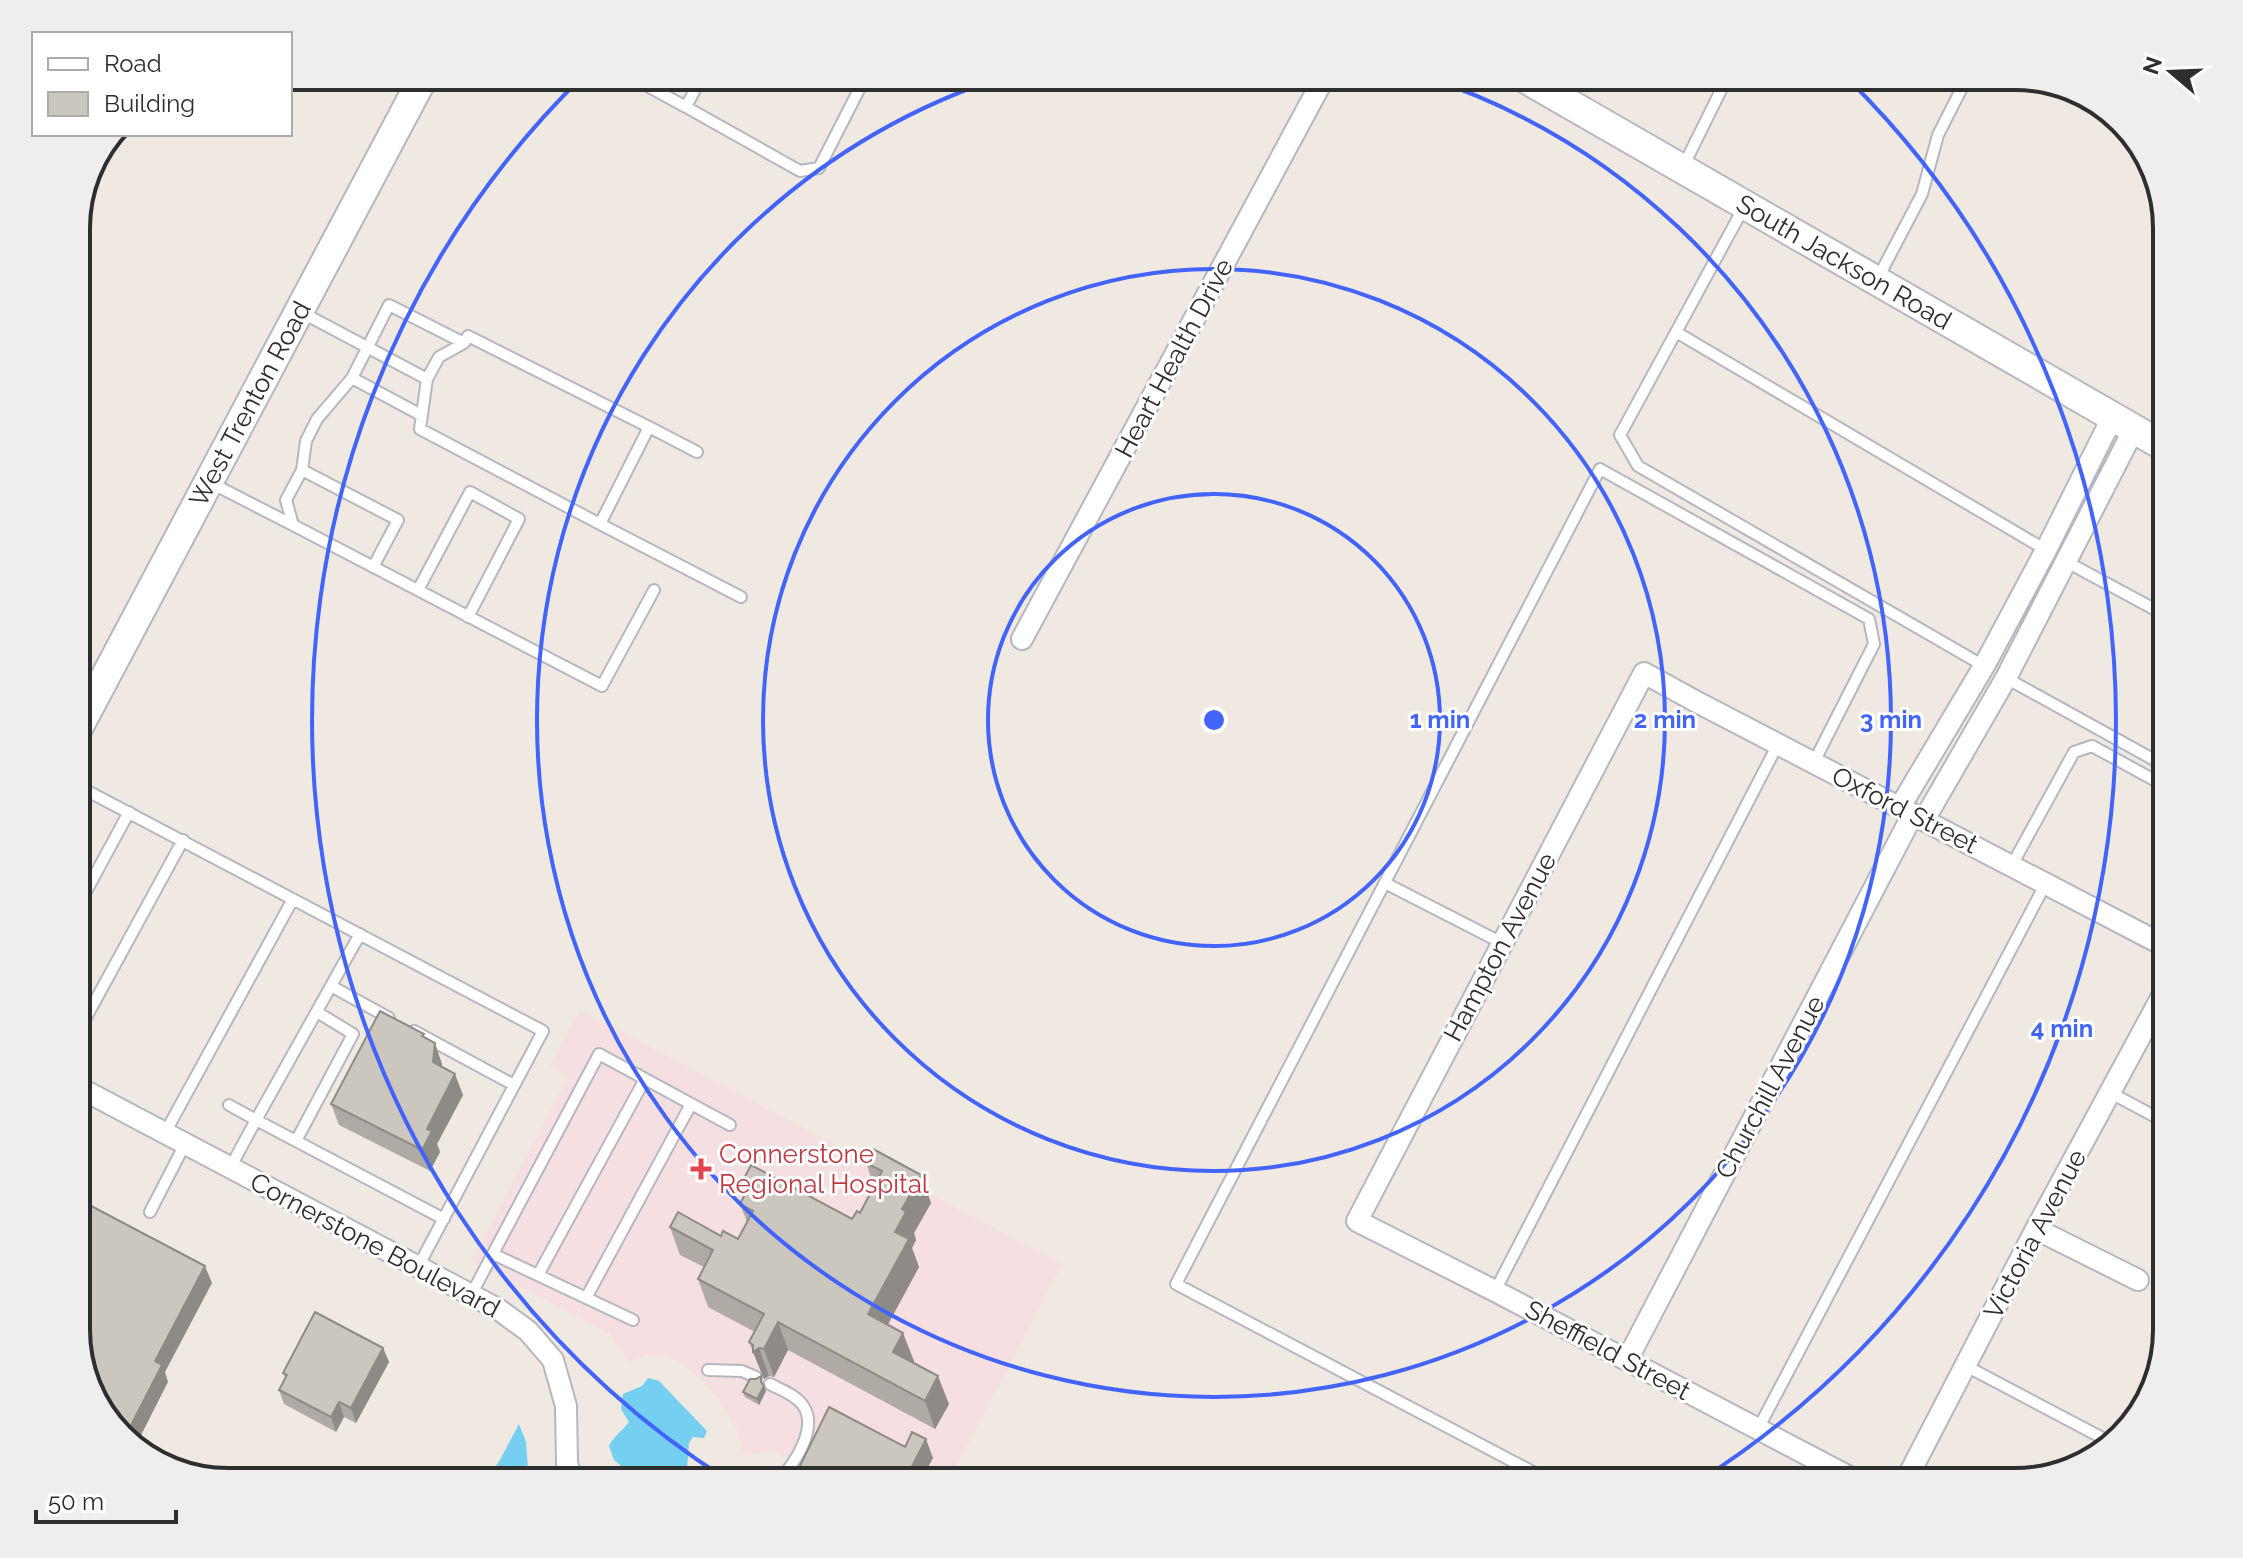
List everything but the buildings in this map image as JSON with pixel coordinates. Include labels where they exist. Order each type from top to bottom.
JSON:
[{"type":"main road","name":"West Trenton Road","points":[[90,706],[417,90]]},
{"type":"main road","name":"South Jackson Road","points":[[1546,90],[2153,440]]},
{"type":"street","name":"Heart Health Drive","points":[[1022,639],[1317,90]]},
{"type":"street","name":"Churchill Avenue","points":[[1627,1360],[1912,814],[1984,666],[2046,550],[2124,423]]},
{"type":"street","name":"Churchill Avenue","points":[[1912,814],[2006,678],[2065,561],[2124,423]]},
{"type":"street","points":[[2046,550],[2065,561]]},
{"type":"street","points":[[1984,666],[2006,678]]},
{"type":"street","name":"Oxford Street","points":[[1644,673],[2153,940]]},
{"type":"street","name":"Hampton Avenue","points":[[1357,1221],[1644,673]]},
{"type":"street","name":"Victoria Avenue","points":[[1912,1468],[2036,1229],[2153,1014]]},
{"type":"street","name":"Cornerstone Boulevard","points":[[90,1093],[498,1309],[528,1331],[553,1360],[566,1406],[569,1468]]},
{"type":"street","name":"Sheffield Street","points":[[1357,1221],[1832,1468]]},
{"type":"street","points":[[2036,1229],[2138,1280]]},
{"type":"lane","points":[[655,90],[800,171],[819,168],[859,90]]},
{"type":"lane","points":[[686,107],[695,90]]},
{"type":"lane","points":[[1682,168],[1721,90]]},
{"type":"lane","points":[[1877,280],[1922,194],[1938,135],[1961,90]]},
{"type":"lane","points":[[1745,205],[1620,435],[1638,466],[1984,666]]},
{"type":"lane","points":[[293,525],[286,500],[302,470],[306,441],[317,419],[352,378],[389,305],[464,343]]},
{"type":"lane","points":[[300,311],[427,379]]},
{"type":"lane","points":[[1676,332],[2046,550]]},
{"type":"lane","points":[[697,452],[468,336],[464,343],[439,357],[427,379],[420,429],[741,597]]},
{"type":"lane","points":[[352,378],[421,415]]},
{"type":"lane","points":[[600,524],[649,427]]},
{"type":"lane","points":[[1525,1468],[1176,1284],[1600,469],[1869,619],[1874,644],[1814,762]]},
{"type":"lane","points":[[302,470],[398,520],[373,567]]},
{"type":"lane","points":[[209,482],[602,686],[654,590]]},
{"type":"lane","points":[[418,590],[470,492],[519,519],[468,617]]},
{"type":"lane","points":[[2065,561],[2153,608]]},
{"type":"lane","points":[[2006,678],[2153,759]]},
{"type":"lane","points":[[1495,1291],[1778,744]]},
{"type":"lane","points":[[2012,865],[2074,752],[2092,746],[2153,779]]},
{"type":"lane","points":[[90,792],[543,1031],[418,1267]]},
{"type":"lane","points":[[90,884],[129,812]]},
{"type":"lane","points":[[90,1002],[183,840]]},
{"type":"lane","points":[[1385,883],[1502,943]]},
{"type":"lane","points":[[1758,1429],[2046,883]]},
{"type":"lane","points":[[165,1133],[293,899]]},
{"type":"lane","points":[[230,1168],[360,934]]},
{"type":"lane","points":[[331,986],[396,1021]]},
{"type":"lane","points":[[296,1141],[353,1034],[317,1012]]},
{"type":"lane","points":[[409,1028],[514,1085]]},
{"type":"lane","points":[[471,1295],[599,1054],[730,1125]]},
{"type":"lane","points":[[538,1275],[645,1079]]},
{"type":"lane","points":[[2111,1093],[2153,1116]]},
{"type":"lane","points":[[586,1298],[691,1104]]},
{"type":"lane","points":[[229,1105],[444,1219]]},
{"type":"lane","points":[[150,1212],[185,1144]]},
{"type":"lane","points":[[493,1254],[633,1320]]},
{"type":"lane","points":[[1966,1366],[2102,1438]]},
{"type":"lane","points":[[708,1370],[742,1371],[756,1377]]},
{"type":"lane","points":[[770,1384],[790,1394],[804,1406],[809,1426],[800,1449],[787,1468]]},
{"type":"shaded area","name":"Connerstone Regional Hospital","points":[[580,1010],[1062,1264],[955,1468],[833,1468],[818,1460],[813,1468],[805,1468],[773,1451],[743,1455],[738,1432],[720,1401],[681,1362],[664,1356],[646,1356],[629,1362],[610,1334],[472,1261],[568,1077],[550,1067]]},
{"type":"water","points":[[648,1378],[659,1381],[707,1431],[704,1438],[693,1437],[689,1443],[687,1468],[624,1468],[614,1460],[609,1446],[629,1422],[621,1409],[623,1394],[642,1386]]},
{"type":"water","points":[[519,1424],[526,1442],[528,1468],[495,1468]]},
{"type":"place","name":"Connerstone Regional Hospital","points":[[701,1169]]}]
